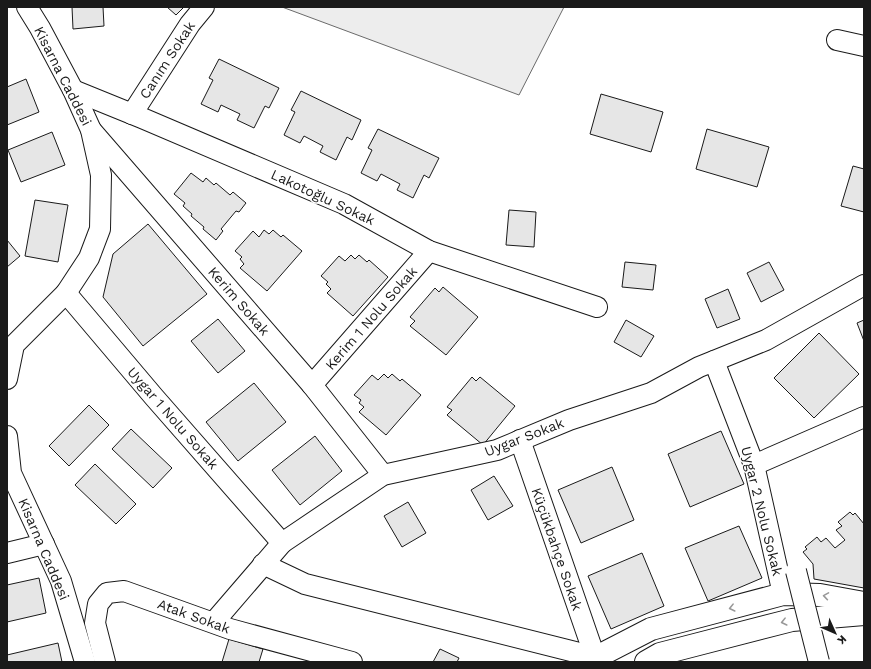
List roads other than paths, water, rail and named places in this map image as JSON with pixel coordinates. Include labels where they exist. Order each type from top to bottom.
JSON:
[{"type":"main road","points":[[591,660],[651,629],[786,580],[820,595],[864,603]]},
{"type":"main road","points":[[646,662],[660,654],[792,620],[864,614]]},
{"type":"street","name":"Kisarna Caddesi","points":[[7,379],[10,339],[66,293],[89,258],[100,229],[101,175],[91,130],[73,90],[27,7]]},
{"type":"street","name":"Canım Sokak","points":[[132,114],[190,24],[204,7]]},
{"type":"street","points":[[837,40],[864,46]]},
{"type":"street","name":"Lakotoğlu Sokak","points":[[73,90],[344,204],[429,251],[597,307]]},
{"type":"street","name":"Kerim Sokak","points":[[91,130],[312,385],[383,475]]},
{"type":"street","name":"Kerim 1 Nolu Sokak","points":[[312,385],[429,251]]},
{"type":"street","name":"Uygar Sokak","points":[[214,622],[282,543],[383,475],[497,450],[569,420],[651,393],[699,367],[766,340],[864,285]]},
{"type":"street","name":"Uygar 1 Nolu Sokak","points":[[66,293],[154,397],[282,543]]},
{"type":"street","name":"Uygar 2 Nolu Sokak","points":[[714,361],[754,465],[786,580],[819,662]]},
{"type":"street","points":[[754,465],[864,417]]},
{"type":"street","name":"Kisarna Caddesi","points":[[7,436],[11,473],[61,581],[85,662]]},
{"type":"street","name":"Küçükbahçe Sokak","points":[[520,440],[591,660]]},
{"type":"street","points":[[7,553],[44,544]]},
{"type":"street","points":[[263,564],[305,584],[591,660]]},
{"type":"street","name":"Atak Sokak","points":[[105,662],[95,623],[98,604],[107,593],[124,591],[230,629],[352,662]]}]
